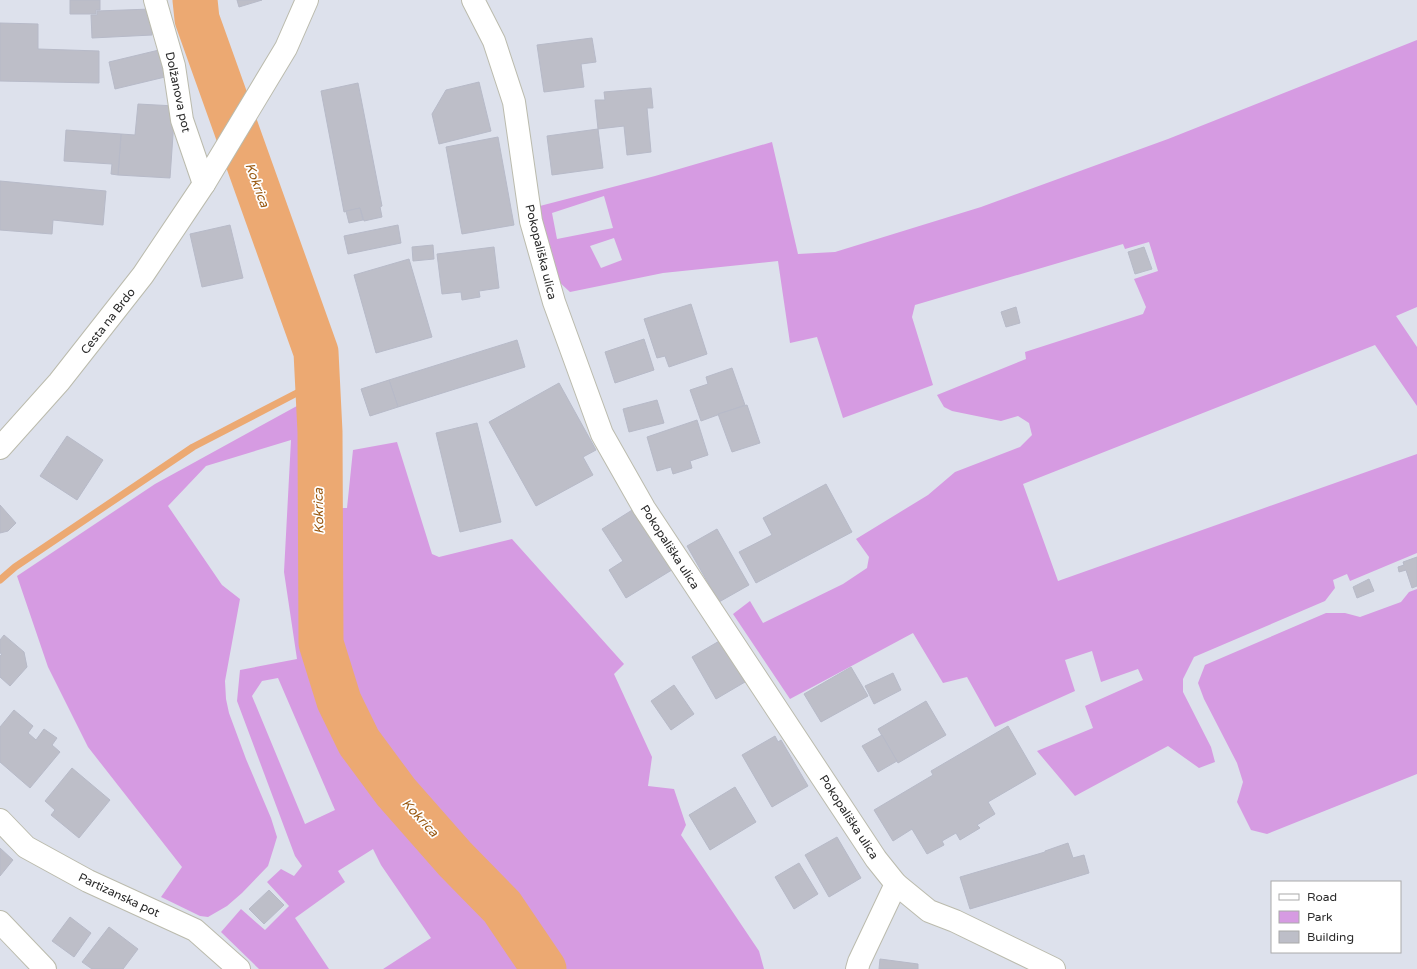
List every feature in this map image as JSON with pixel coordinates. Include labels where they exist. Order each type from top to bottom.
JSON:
[{"type":"street","name":"Dolžanova pot","points":[[155,0],[174,66],[182,120],[204,184]]},
{"type":"street","name":"Cesta na Brdo","points":[[0,448],[59,382],[144,275],[204,184],[286,48],[307,0]]},
{"type":"street","name":"Pokopališka ulica","points":[[473,0],[494,41],[514,102],[531,221],[554,302],[602,434],[644,508],[876,859],[896,884],[929,911],[955,921],[1054,969]]},
{"type":"street","name":"Partizanska pot","points":[[0,820],[26,847],[88,881],[195,930],[239,969]]},
{"type":"street","points":[[857,969],[896,884]]},
{"type":"street","points":[[0,922],[45,969]]},
{"type":"green space","points":[[1417,40],[1417,307],[1396,316],[1417,347],[1417,406],[1375,345],[1023,484],[1058,581],[1417,454],[1417,553],[1350,581],[1347,574],[1333,580],[1335,588],[1325,601],[1194,657],[1183,679],[1183,692],[1211,747],[1215,762],[1199,768],[1168,746],[1075,796],[1037,751],[1093,728],[1085,706],[1143,680],[1138,669],[1101,682],[1092,651],[1065,660],[1075,691],[995,727],[967,677],[943,683],[913,633],[790,699],[733,614],[750,601],[763,623],[843,584],[867,568],[869,557],[856,539],[928,495],[955,472],[1020,447],[1032,435],[1029,423],[1018,416],[1001,421],[952,411],[944,407],[937,395],[1026,359],[1025,352],[1143,314],[1146,307],[1134,279],[1158,271],[1149,242],[1125,249],[1123,244],[915,305],[912,317],[933,385],[843,418],[817,337],[790,343],[778,261],[663,273],[570,292],[557,280],[536,207],[655,176],[772,142],[798,254],[835,252],[981,207],[1168,139]],"holes":[[[604,196],[613,228],[557,239],[552,213]],[[614,238],[622,260],[601,268],[590,246]]]},
{"type":"green space","points":[[306,401],[311,464],[311,510],[307,560],[309,609],[311,628],[319,667],[330,704],[344,737],[353,753],[380,792],[411,829],[475,894],[499,922],[520,952],[528,969],[383,969],[431,938],[381,865],[373,849],[338,871],[345,882],[295,918],[329,969],[259,969],[221,932],[241,909],[265,930],[289,906],[267,882],[281,869],[294,876],[302,866],[295,856],[237,701],[240,670],[297,659],[284,572],[291,440],[206,466],[168,506],[222,585],[240,599],[225,681],[226,699],[229,713],[246,759],[271,818],[277,837],[268,866],[227,906],[208,917],[200,916],[161,897],[182,867],[88,747],[48,667],[17,576],[155,484]],"holes":[[[278,678],[335,810],[305,824],[252,696],[262,681]]]},
{"type":"green space","points":[[397,442],[432,554],[439,557],[512,539],[624,664],[614,674],[652,757],[648,786],[674,789],[686,825],[681,835],[759,951],[764,969],[558,969],[553,958],[505,893],[411,797],[366,730],[345,690],[333,639],[327,581],[338,508],[347,508],[353,450]]},
{"type":"green space","points":[[1417,589],[1417,774],[1267,834],[1251,830],[1237,802],[1243,782],[1237,763],[1204,699],[1198,683],[1205,665],[1326,613],[1345,613],[1360,617],[1401,602],[1409,592]]},
{"type":"building","points":[[70,0],[100,0],[100,10],[96,10],[96,14],[70,14]]},
{"type":"building","points":[[237,0],[262,0],[239,7]]},
{"type":"building","points":[[151,9],[152,35],[92,38],[91,15],[97,15],[97,11]]},
{"type":"building","points":[[0,23],[38,24],[38,49],[99,51],[99,83],[0,81]]},
{"type":"building","points":[[592,38],[596,62],[581,64],[584,87],[544,92],[537,45]]},
{"type":"building","points":[[159,50],[165,77],[115,89],[109,62]]},
{"type":"building","points":[[479,82],[491,131],[439,144],[432,114],[446,90]]},
{"type":"building","points":[[358,83],[382,206],[380,207],[382,217],[364,221],[360,208],[344,212],[321,91]]},
{"type":"building","points":[[651,88],[653,108],[647,108],[651,152],[627,155],[624,126],[598,129],[595,100],[605,100],[604,92]]},
{"type":"building","points":[[138,104],[175,106],[170,178],[118,175],[121,134],[135,135]]},
{"type":"building","points":[[598,129],[603,168],[552,175],[547,136]]},
{"type":"building","points":[[66,130],[121,134],[118,175],[111,174],[112,164],[64,161]]},
{"type":"building","points":[[498,137],[514,225],[462,234],[446,147]]},
{"type":"building","points":[[0,181],[106,191],[103,225],[53,220],[52,234],[0,230]]},
{"type":"building","points":[[360,208],[363,220],[349,223],[346,211]]},
{"type":"building","points":[[230,225],[243,278],[202,287],[190,234]]},
{"type":"building","points":[[398,225],[401,243],[348,254],[344,236]]},
{"type":"building","points":[[433,245],[434,259],[413,261],[412,247]]},
{"type":"building","points":[[494,247],[499,288],[479,291],[480,297],[462,300],[461,292],[442,294],[437,254]]},
{"type":"building","points":[[1144,247],[1152,269],[1135,274],[1128,252]]},
{"type":"building","points":[[409,259],[432,337],[376,353],[354,275]]},
{"type":"building","points":[[691,304],[707,354],[669,367],[665,356],[657,358],[644,319]]},
{"type":"building","points":[[1016,307],[1020,323],[1006,327],[1001,312]]},
{"type":"building","points":[[644,339],[654,370],[615,383],[605,352]]},
{"type":"building","points":[[517,340],[525,367],[398,407],[389,380]]},
{"type":"building","points":[[732,368],[745,405],[701,421],[690,390],[708,384],[706,377]]},
{"type":"building","points":[[389,380],[398,407],[370,416],[361,389]]},
{"type":"building","points":[[559,383],[596,450],[583,457],[593,475],[536,506],[489,422]]},
{"type":"building","points":[[657,400],[664,423],[629,432],[623,409]]},
{"type":"building","points":[[747,405],[760,443],[732,452],[718,414]]},
{"type":"building","points":[[697,420],[708,455],[690,461],[692,468],[673,474],[671,467],[657,471],[647,437]]},
{"type":"building","points":[[477,423],[501,522],[460,532],[436,433]]},
{"type":"building","points":[[67,436],[103,460],[77,500],[40,476]]},
{"type":"building","points":[[826,484],[852,532],[756,583],[739,552],[772,535],[763,518]]},
{"type":"building","points":[[0,505],[16,523],[8,531],[0,533]]},
{"type":"building","points":[[637,507],[675,568],[626,598],[609,570],[623,561],[602,529]]},
{"type":"building","points":[[717,529],[749,585],[719,602],[687,546]]},
{"type":"building","points":[[1417,557],[1417,586],[1412,588],[1406,570],[1399,572],[1398,567],[1404,565],[1403,562]]},
{"type":"building","points":[[1369,579],[1374,591],[1357,598],[1353,587]]},
{"type":"building","points":[[4,635],[24,652],[27,667],[10,686],[0,677],[0,656],[2,654],[0,653],[0,640]]},
{"type":"building","points":[[721,640],[745,682],[716,699],[692,657]]},
{"type":"building","points":[[851,667],[868,696],[821,722],[804,694]]},
{"type":"building","points":[[893,673],[901,690],[874,704],[865,686]]},
{"type":"building","points":[[674,685],[694,714],[671,730],[651,701]]},
{"type":"building","points":[[926,701],[946,735],[898,763],[878,729]]},
{"type":"building","points":[[14,710],[33,726],[28,733],[36,740],[44,729],[57,738],[52,745],[60,752],[30,788],[0,762],[0,727]]},
{"type":"building","points":[[1008,726],[1036,774],[988,802],[995,814],[977,825],[980,828],[960,840],[956,833],[942,841],[944,845],[927,854],[912,829],[893,841],[874,810],[933,775],[931,771]]},
{"type":"building","points":[[882,735],[897,761],[878,772],[862,746]]},
{"type":"building","points":[[775,736],[778,742],[781,740],[808,786],[772,807],[742,755]]},
{"type":"building","points":[[72,768],[110,800],[79,838],[51,815],[55,810],[45,801]]},
{"type":"building","points":[[735,787],[756,822],[710,850],[689,815]]},
{"type":"building","points":[[837,837],[861,878],[829,897],[805,855]]},
{"type":"building","points":[[1068,843],[1073,858],[1084,855],[1089,873],[970,909],[960,877],[1045,852]]},
{"type":"building","points":[[0,848],[13,860],[0,876]]},
{"type":"building","points":[[799,863],[818,894],[794,909],[775,877]]},
{"type":"building","points":[[269,890],[284,905],[264,924],[249,909]]},
{"type":"building","points":[[70,917],[91,933],[74,957],[52,941]]},
{"type":"building","points":[[109,927],[138,949],[123,969],[92,969],[82,962]]},
{"type":"building","points":[[880,959],[918,964],[918,969],[879,969]]},
{"type":"waterway","name":"Kokrica","points":[[195,0],[197,19],[316,352],[320,432],[321,643],[339,701],[359,742],[396,792],[455,859],[502,907],[544,969]]},
{"type":"waterway","points":[[0,580],[15,567],[193,447],[318,382]]}]
